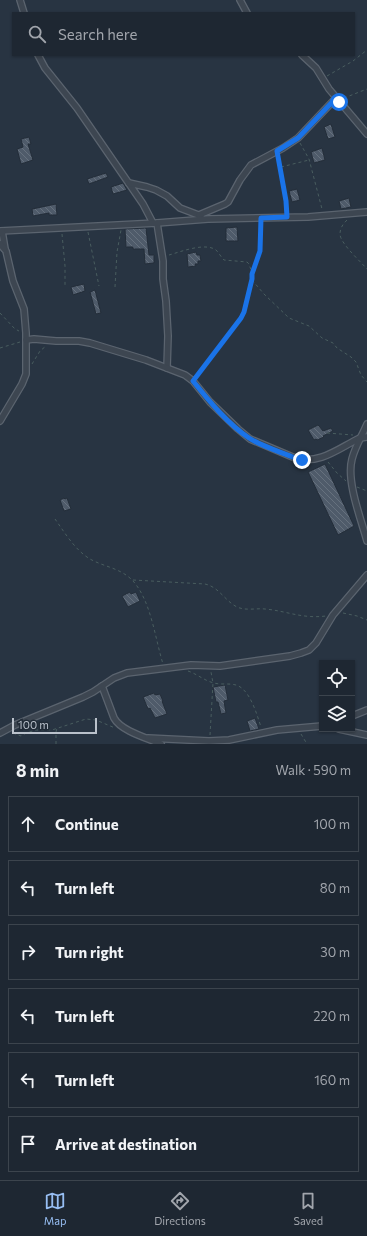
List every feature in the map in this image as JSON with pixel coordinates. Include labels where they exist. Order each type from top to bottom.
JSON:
[{"type":"street","points":[[20,0],[24,12]]},
{"type":"street","points":[[240,0],[246,12]]},
{"type":"street","points":[[39,56],[45,68],[77,108],[155,223],[163,261],[163,279],[168,318],[167,368]]},
{"type":"street","points":[[303,56],[312,64],[337,99],[367,134]]},
{"type":"street","points":[[199,215],[228,202],[240,180],[251,165],[298,138],[337,99]]},
{"type":"street","points":[[129,184],[147,186],[167,196],[180,208],[208,219]]},
{"type":"street","points":[[0,421],[22,384],[26,374],[26,333],[24,309],[13,282],[1,231],[208,219],[324,216],[367,212]]},
{"type":"street","points":[[0,244],[6,251]]},
{"type":"street","points":[[26,340],[34,339],[56,342],[79,341],[90,343],[146,360],[185,375],[193,381],[210,402],[250,439],[302,460],[311,460],[323,457],[359,438],[367,437]]},
{"type":"street","points":[[367,424],[359,438],[350,469],[352,485],[367,541]]},
{"type":"street","points":[[0,733],[15,725],[83,697],[114,678],[127,673],[191,665],[220,666],[301,654],[309,650],[316,643],[333,615],[367,575]]},
{"type":"street","points":[[102,686],[116,722],[135,733],[160,744]]},
{"type":"street","points":[[355,715],[367,710]]},
{"type":"street","points":[[148,738],[209,741],[230,740],[263,733],[319,726]]},
{"type":"street","points":[[351,732],[367,736]]},
{"type":"path","points":[[322,79],[353,61],[367,50]]},
{"type":"path","points":[[337,99],[367,89]]},
{"type":"path","points":[[298,138],[309,159],[324,216]]},
{"type":"path","points":[[277,151],[286,201],[287,217]]},
{"type":"path","points":[[280,167],[309,159]]},
{"type":"path","points":[[252,274],[260,251],[261,218]]},
{"type":"path","points":[[349,218],[342,226],[340,234],[343,243],[367,268]]},
{"type":"path","points":[[115,287],[118,239],[122,224]]},
{"type":"path","points":[[86,226],[99,286]]},
{"type":"path","points":[[60,227],[64,252],[65,285]]},
{"type":"path","points":[[163,261],[167,256],[187,250],[209,247],[215,249],[224,260],[240,261],[249,264],[252,274],[244,312],[241,318],[193,381]]},
{"type":"path","points":[[252,279],[264,294],[289,318],[309,326],[322,338],[333,343],[337,348],[351,357],[356,362],[361,375],[367,382]]},
{"type":"path","points":[[0,313],[15,329],[26,333]]},
{"type":"path","points":[[0,348],[26,340]]},
{"type":"path","points":[[32,365],[40,351],[56,342]]},
{"type":"path","points":[[327,433],[351,435],[359,438]]},
{"type":"path","points":[[323,457],[342,478],[352,485],[367,491]]},
{"type":"path","points":[[55,520],[88,558],[97,563],[123,572],[133,580],[146,601],[164,668]]},
{"type":"path","points":[[133,580],[212,585],[232,604],[243,609],[271,610],[295,616],[308,617],[346,613],[367,620]]},
{"type":"path","points":[[209,741],[213,683],[210,665]]},
{"type":"path","points":[[186,670],[213,683],[236,685],[245,691],[254,708],[263,733]]},
{"type":"path","points":[[13,733],[21,736],[26,732],[36,730],[52,730],[86,719],[96,720],[116,729]]},
{"type":"path","points":[[56,744],[57,728]]},
{"type":"path","points":[[298,728],[307,744]]},
{"type":"building","points":[[331,124],[335,137],[328,139],[324,127]]},
{"type":"building","points":[[29,137],[31,144],[28,144],[33,160],[21,164],[17,149],[23,147],[21,139]]},
{"type":"building","points":[[322,148],[325,160],[314,163],[311,152]]},
{"type":"building","points":[[106,173],[108,177],[89,184],[87,179]]},
{"type":"building","points":[[123,183],[127,190],[113,194],[111,187]]},
{"type":"building","points":[[297,189],[300,200],[292,202],[289,191]]},
{"type":"building","points":[[349,198],[351,207],[341,209],[339,201]]},
{"type":"building","points":[[56,204],[57,215],[49,215],[49,213],[33,216],[32,209]]},
{"type":"building","points":[[237,227],[238,241],[226,241],[226,228]]},
{"type":"building","points":[[146,228],[149,255],[154,255],[154,263],[145,264],[144,249],[133,249],[133,247],[126,247],[125,229]]},
{"type":"building","points":[[196,252],[197,255],[200,255],[201,261],[198,261],[198,264],[195,264],[196,266],[188,267],[187,254]]},
{"type":"building","points":[[84,284],[85,291],[73,295],[71,287]]},
{"type":"building","points":[[95,290],[101,313],[96,314],[90,292]]},
{"type":"building","points":[[318,425],[323,431],[331,428],[333,431],[323,436],[324,437],[314,440],[308,430]]},
{"type":"building","points":[[325,464],[354,526],[338,535],[308,472]]},
{"type":"building","points":[[67,498],[71,509],[64,511],[60,500]]},
{"type":"building","points":[[130,592],[131,594],[136,592],[140,601],[128,607],[122,596]]},
{"type":"building","points":[[225,685],[228,700],[224,701],[226,713],[221,714],[218,702],[216,702],[213,687]]},
{"type":"building","points":[[154,693],[155,695],[160,694],[167,714],[155,718],[150,708],[148,709],[143,697]]},
{"type":"building","points":[[255,718],[259,729],[250,731],[247,721]]},
{"type":"route","points":[[302,460],[250,439],[210,402],[193,381],[244,312],[248,299],[252,274],[260,251],[261,218],[287,217],[286,201],[277,151],[298,138],[336,98],[339,102]]}]
